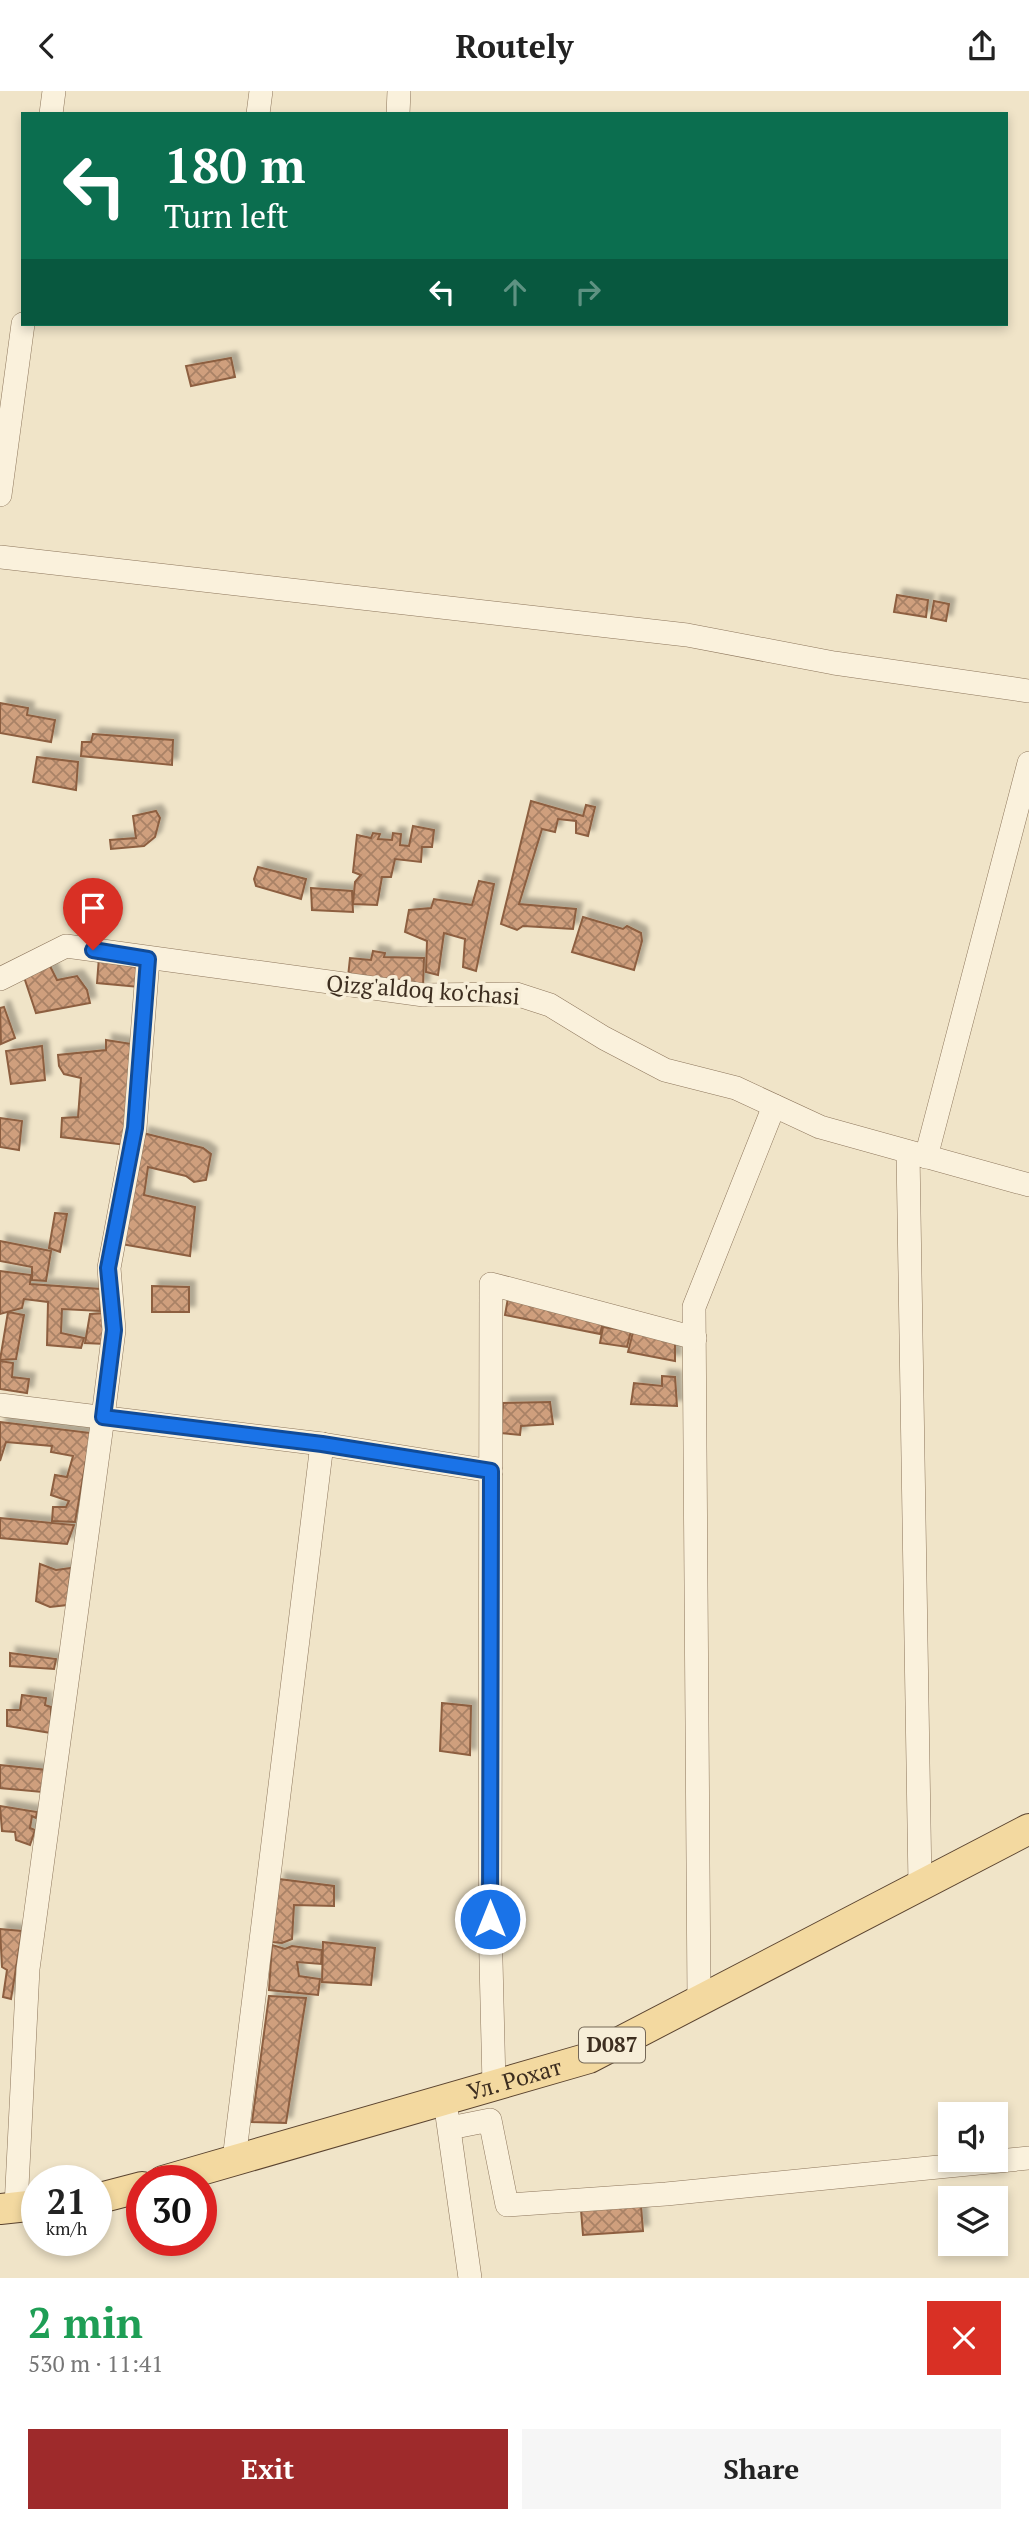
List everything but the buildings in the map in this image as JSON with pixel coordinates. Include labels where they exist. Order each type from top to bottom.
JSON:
[{"type":"main road","name":"Ул. Рохат","points":[[217,2165],[589,2058],[1029,1829]]},
{"type":"street","points":[[51,112],[54,91]]},
{"type":"street","points":[[258,112],[261,91]]},
{"type":"street","points":[[398,112],[400,91]]},
{"type":"street","points":[[0,495],[23,326]]},
{"type":"street","points":[[0,558],[687,635],[834,663],[1029,691]]},
{"type":"street","points":[[920,1885],[917,1154],[1029,763]]},
{"type":"street","name":"Qizg'aldoq ko'chasi","points":[[0,979],[66,946],[424,995],[516,994],[550,1005],[604,1038],[665,1070],[736,1088],[820,1127],[1029,1185]]},
{"type":"street","points":[[18,2207],[28,1969],[114,1330],[108,1268],[135,1128],[148,959]]},
{"type":"street","points":[[699,2001],[694,1307],[774,1105]]},
{"type":"street","points":[[494,2085],[490,1919],[492,1284],[695,1338]]},
{"type":"street","points":[[0,1405],[322,1444],[491,1471]]},
{"type":"street","points":[[234,2160],[322,1444]]},
{"type":"street","points":[[444,2099],[470,2278]]},
{"type":"street","points":[[450,2128],[490,2120],[507,2205],[666,2194],[1029,2158]]},
{"type":"route","points":[[93,950],[148,959],[135,1128],[108,1268],[114,1330],[103,1417],[322,1444],[491,1471],[490,1919]]}]
